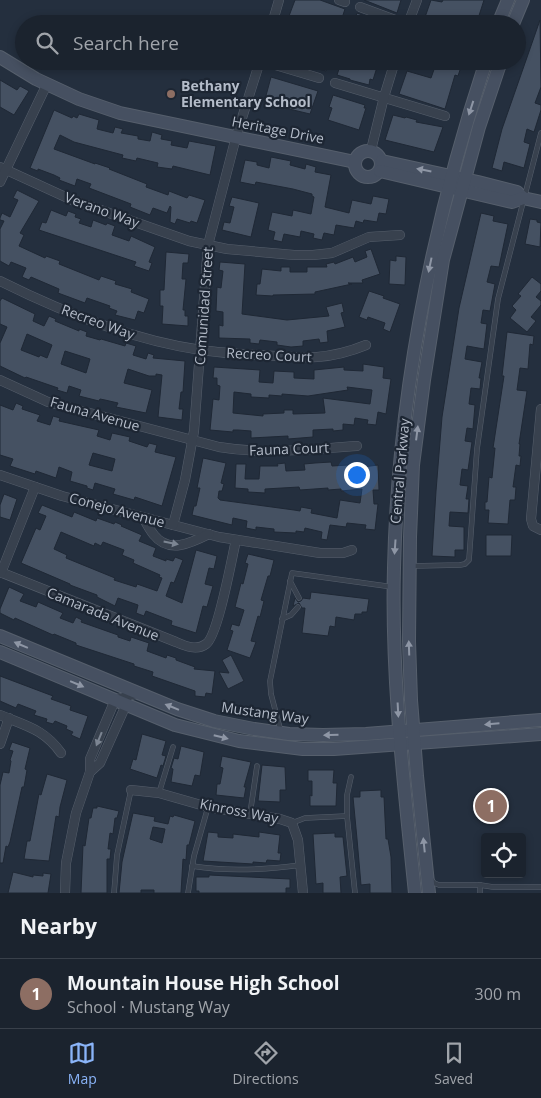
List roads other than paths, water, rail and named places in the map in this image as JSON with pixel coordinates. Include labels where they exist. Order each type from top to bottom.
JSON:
[{"type":"street","points":[[275,15],[279,0]]},
{"type":"street","points":[[411,15],[417,0]]},
{"type":"street","points":[[502,15],[508,0]]},
{"type":"street","points":[[517,15],[523,0]]},
{"type":"street","points":[[360,8],[381,15]]},
{"type":"street","name":"Heritage Drive","points":[[0,57],[15,66]]},
{"type":"street","name":"Heritage Drive","points":[[23,70],[79,99],[120,113],[355,162],[357,170],[364,176],[373,176],[381,166],[450,180],[512,202],[523,198],[541,202]]},
{"type":"street","name":"Comunidad Street","points":[[173,525],[185,480],[192,441],[201,350],[208,245],[236,137],[258,70]]},
{"type":"street","points":[[292,70],[319,78]]},
{"type":"street","points":[[371,150],[392,70]]},
{"type":"street","name":"Central Parkway","points":[[415,893],[399,731],[394,588],[400,464],[410,378],[423,293],[450,180],[483,70]]},
{"type":"street","name":"Central Parkway","points":[[429,893],[411,700],[408,641],[410,537],[414,465],[424,380],[443,260],[479,127],[498,70]]},
{"type":"street","points":[[335,83],[445,116]]},
{"type":"street","points":[[0,182],[3,168],[47,84]]},
{"type":"street","points":[[355,162],[359,154],[366,150],[371,150],[376,153],[381,166]]},
{"type":"street","name":"Verano Way","points":[[3,168],[72,200],[189,241],[208,245],[258,252],[313,255],[332,253],[369,237],[400,235]]},
{"type":"street","name":"Recreo Way","points":[[0,281],[35,299],[87,319],[148,339],[201,350]]},
{"type":"street","name":"Recreo Court","points":[[201,350],[312,358],[347,352],[366,345]]},
{"type":"street","name":"Fauna Avenue","points":[[0,380],[48,402],[192,441]]},
{"type":"street","points":[[537,528],[531,519],[541,409]]},
{"type":"street","name":"Fauna Court","points":[[192,441],[243,451],[270,452],[357,446]]},
{"type":"street","name":"Conejo Avenue","points":[[0,475],[62,496],[236,540],[320,553],[343,553],[352,550]]},
{"type":"street","points":[[0,572],[35,486]]},
{"type":"street","points":[[143,517],[154,535],[171,545],[187,545],[209,534]]},
{"type":"street","name":"Camarada Avenue","points":[[0,572],[187,646],[198,648],[206,645],[211,639],[217,623],[236,540]]},
{"type":"street","name":"Mustang Way","points":[[0,636],[177,709],[214,721],[282,733],[323,735],[541,720]]},
{"type":"street","points":[[0,652],[176,725],[238,742],[303,749],[334,749],[541,734]]},
{"type":"street","points":[[65,893],[66,863],[75,821],[90,772],[90,759],[120,702],[138,693]]},
{"type":"street","points":[[0,744],[4,717],[40,732],[61,753]]},
{"type":"street","name":"Kinross Way","points":[[131,790],[159,793],[208,807],[292,823]]},
{"type":"street","points":[[292,823],[298,840],[303,893]]},
{"type":"lane","points":[[410,566],[460,565],[465,564],[469,560],[477,449],[498,299],[541,133]]},
{"type":"lane","points":[[282,733],[271,694],[270,681],[292,573],[394,588]]},
{"type":"lane","points":[[290,581],[299,598]]},
{"type":"lane","points":[[282,619],[291,615],[298,607]]},
{"type":"lane","points":[[159,793],[173,747]]},
{"type":"lane","points":[[250,814],[257,766]]},
{"type":"lane","points":[[351,777],[346,795],[355,893]]},
{"type":"lane","points":[[114,893],[117,855],[131,790]]},
{"type":"lane","points":[[188,893],[192,866],[208,807]]},
{"type":"lane","name":"Kinross Way","points":[[292,823],[305,818],[347,816]]},
{"type":"lane","points":[[192,866],[241,870],[300,865]]},
{"type":"lane","points":[[426,865],[432,880],[436,884],[480,885],[493,888],[541,887]]},
{"type":"lane","points":[[480,885],[480,893]]},
{"type":"place","name":"Bethany Elementary School","points":[[171,94]]},
{"type":"place","name":"Mountain House High School","points":[[491,806]]}]
